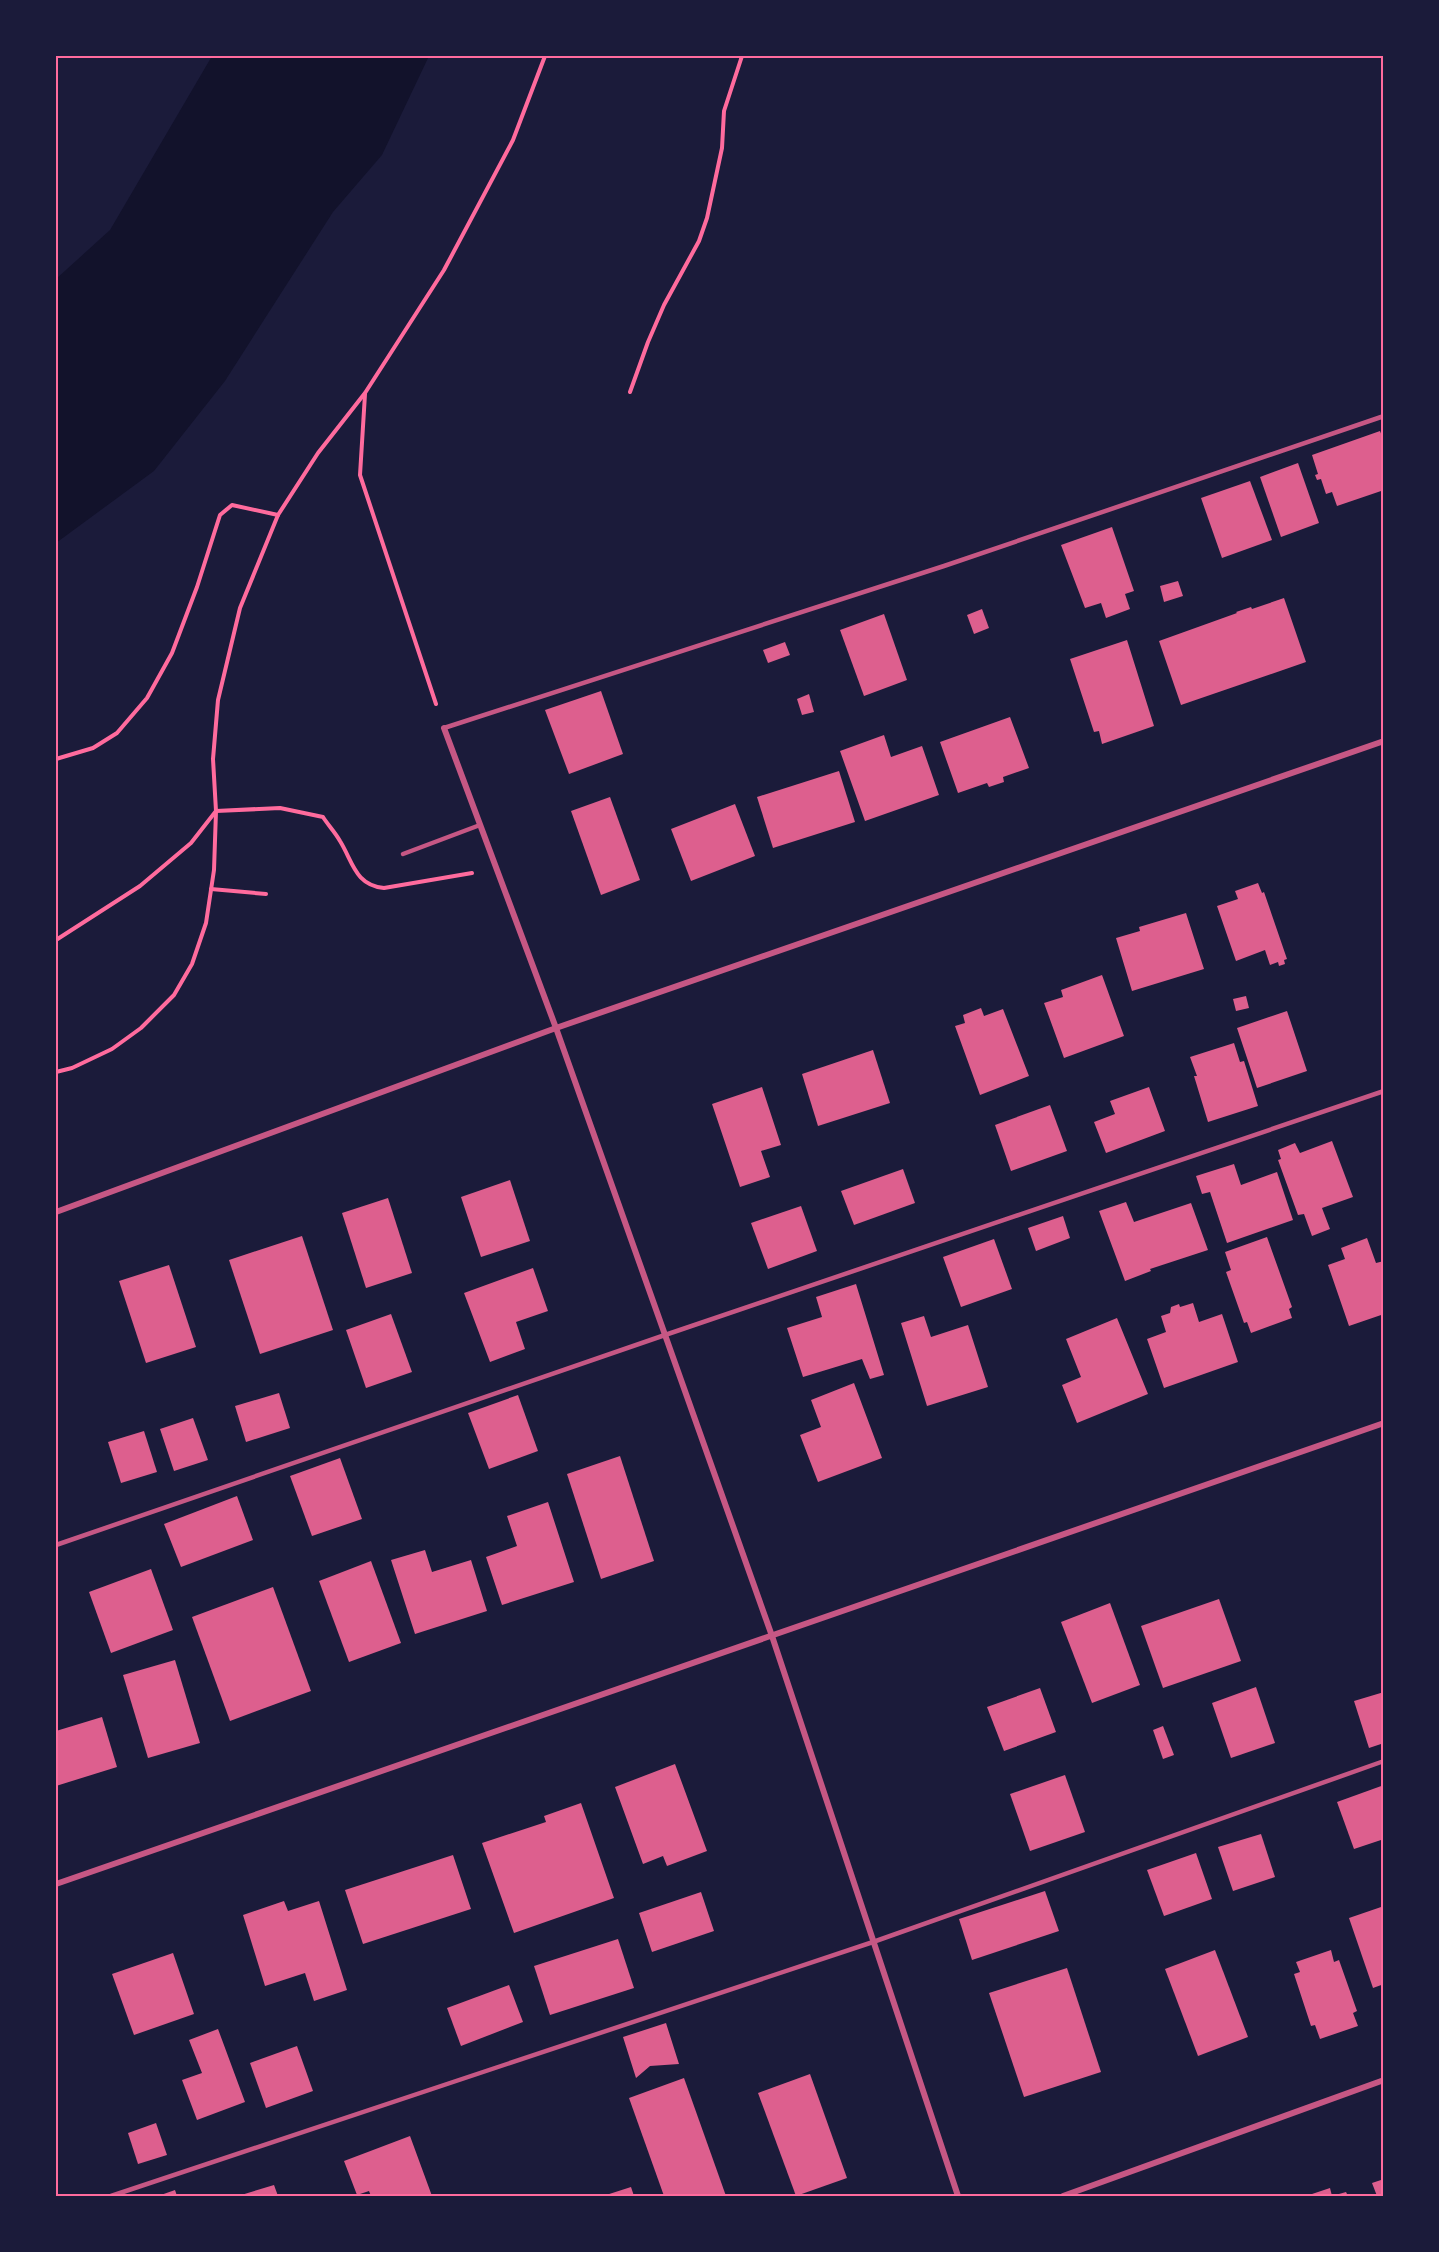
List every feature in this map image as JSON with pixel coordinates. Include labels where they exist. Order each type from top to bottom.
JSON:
[{"type":"street","points":[[444,728],[556,1028],[772,1636],[958,2196]]},
{"type":"street","points":[[56,1212],[556,1028],[1383,741]]},
{"type":"street","points":[[56,1884],[1383,1423]]},
{"type":"street","points":[[1063,2196],[1383,2080]]},
{"type":"lane","points":[[444,728],[944,566],[1383,416]]},
{"type":"lane","points":[[403,854],[480,825]]},
{"type":"lane","points":[[56,1545],[1383,1091]]},
{"type":"lane","points":[[111,2196],[873,1942],[1383,1761]]},
{"type":"path","points":[[56,1072],[72,1068],[112,1049],[141,1028],[174,995],[192,964],[206,923],[212,888],[216,811],[213,759],[218,700],[240,608],[278,515],[318,453],[365,393],[444,270],[513,140],[545,56]]},
{"type":"path","points":[[630,392],[664,305],[699,241],[707,218],[722,148],[724,111],[742,56]]},
{"type":"path","points":[[365,393],[360,475],[444,728]]},
{"type":"path","points":[[56,759],[93,748],[117,733],[147,698],[172,653],[197,587],[220,515],[232,505],[278,515]]},
{"type":"path","points":[[56,940],[140,886],[191,843],[216,811],[280,808],[323,817],[340,841],[355,871],[371,886],[384,888],[496,869]]},
{"type":"path","points":[[212,888],[266,894]]},
{"type":"shaded area","points":[[212,56],[429,56],[382,155],[333,212],[225,381],[154,471],[56,543],[56,279],[110,230]]},
{"type":"building","points":[[1380,431],[1384,441],[1384,490],[1337,506],[1332,492],[1326,494],[1321,479],[1317,480],[1315,475],[1318,474],[1312,455]]},
{"type":"building","points":[[1298,463],[1319,523],[1281,537],[1260,477]]},
{"type":"building","points":[[1250,481],[1272,540],[1222,558],[1201,498]]},
{"type":"building","points":[[1112,527],[1134,591],[1125,594],[1130,609],[1106,618],[1101,603],[1085,608],[1061,545]]},
{"type":"building","points":[[1178,581],[1183,596],[1164,602],[1160,586]]},
{"type":"building","points":[[1284,598],[1306,662],[1181,705],[1159,641],[1236,612]]},
{"type":"building","points":[[982,609],[989,628],[974,634],[967,615]]},
{"type":"building","points":[[884,614],[907,680],[864,696],[840,630]]},
{"type":"building","points":[[1127,640],[1154,726],[1102,744],[1099,731],[1094,732],[1070,659]]},
{"type":"building","points":[[785,642],[790,655],[768,663],[763,650]]},
{"type":"building","points":[[601,691],[623,754],[569,774],[545,710]]},
{"type":"building","points":[[809,694],[814,712],[802,715],[797,699]]},
{"type":"building","points":[[1010,717],[1029,768],[1003,777],[1004,782],[989,787],[987,783],[958,793],[940,742]]},
{"type":"building","points":[[884,735],[891,757],[922,746],[939,795],[865,821],[840,751]]},
{"type":"building","points":[[839,771],[855,822],[773,848],[757,797]]},
{"type":"building","points":[[610,797],[640,880],[601,895],[571,811]]},
{"type":"building","points":[[735,804],[755,856],[691,881],[671,829]]},
{"type":"building","points":[[1258,883],[1262,893],[1264,892],[1287,959],[1284,960],[1285,964],[1279,966],[1278,962],[1270,965],[1265,950],[1236,961],[1217,906],[1238,899],[1235,891]]},
{"type":"building","points":[[1186,913],[1204,969],[1132,991],[1116,938],[1140,931],[1139,927]]},
{"type":"building","points":[[1102,975],[1124,1036],[1064,1058],[1044,1003],[1063,997],[1061,990]]},
{"type":"building","points":[[1246,996],[1249,1008],[1236,1011],[1233,999]]},
{"type":"building","points":[[981,1008],[984,1016],[1003,1009],[1029,1076],[980,1095],[955,1026],[965,1023],[963,1015]]},
{"type":"building","points":[[1287,1011],[1307,1071],[1257,1088],[1237,1028]]},
{"type":"building","points":[[1234,1043],[1240,1062],[1244,1061],[1258,1106],[1208,1122],[1190,1057]]},
{"type":"building","points":[[873,1050],[890,1103],[818,1126],[802,1074]]},
{"type":"building","points":[[762,1087],[781,1145],[761,1151],[770,1177],[740,1187],[712,1104]]},
{"type":"building","points":[[1149,1087],[1165,1131],[1106,1153],[1094,1122],[1115,1114],[1110,1101]]},
{"type":"building","points":[[1050,1105],[1067,1151],[1011,1171],[995,1125]]},
{"type":"building","points":[[1332,1141],[1353,1197],[1322,1208],[1330,1229],[1312,1236],[1304,1214],[1298,1215],[1278,1160],[1281,1159],[1278,1150],[1295,1143],[1300,1153]]},
{"type":"building","points":[[1234,1164],[1241,1185],[1277,1172],[1293,1220],[1227,1243],[1210,1192],[1202,1194],[1196,1176]]},
{"type":"building","points":[[903,1169],[915,1203],[854,1225],[841,1191]]},
{"type":"building","points":[[510,1180],[530,1241],[481,1257],[461,1197]]},
{"type":"building","points":[[388,1198],[412,1273],[366,1288],[342,1213]]},
{"type":"building","points":[[1126,1202],[1134,1222],[1191,1203],[1208,1250],[1150,1269],[1151,1271],[1125,1281],[1099,1211]]},
{"type":"building","points":[[801,1206],[817,1251],[768,1269],[751,1223]]},
{"type":"building","points":[[1063,1216],[1070,1238],[1036,1251],[1028,1228]]},
{"type":"building","points":[[302,1236],[333,1330],[260,1354],[229,1260]]},
{"type":"building","points":[[1267,1237],[1292,1307],[1289,1309],[1292,1318],[1251,1333],[1247,1322],[1244,1323],[1226,1272],[1231,1270],[1225,1252]]},
{"type":"building","points":[[1367,1238],[1376,1263],[1384,1261],[1384,1314],[1349,1326],[1328,1265],[1345,1259],[1341,1248]]},
{"type":"building","points":[[994,1239],[1012,1289],[961,1307],[943,1257]]},
{"type":"building","points":[[169,1265],[196,1347],[146,1363],[119,1281]]},
{"type":"building","points":[[533,1268],[548,1311],[516,1322],[525,1349],[490,1362],[464,1293]]},
{"type":"building","points":[[856,1284],[884,1375],[870,1379],[862,1359],[803,1377],[787,1328],[822,1317],[816,1297]]},
{"type":"building","points":[[1193,1303],[1199,1322],[1222,1314],[1238,1362],[1164,1388],[1147,1339],[1166,1332],[1161,1316],[1170,1313],[1171,1307]]},
{"type":"building","points":[[391,1314],[412,1372],[366,1388],[346,1330]]},
{"type":"building","points":[[924,1316],[931,1337],[968,1325],[988,1387],[927,1406],[901,1323]]},
{"type":"building","points":[[1117,1318],[1148,1394],[1077,1423],[1062,1385],[1081,1377],[1066,1339]]},
{"type":"building","points":[[854,1383],[882,1458],[818,1482],[800,1435],[821,1427],[811,1400]]},
{"type":"building","points":[[279,1393],[290,1428],[246,1442],[235,1406]]},
{"type":"building","points":[[518,1395],[538,1451],[489,1469],[468,1413]]},
{"type":"building","points":[[193,1418],[208,1460],[174,1471],[160,1429]]},
{"type":"building","points":[[144,1431],[157,1472],[121,1483],[108,1442]]},
{"type":"building","points":[[620,1456],[654,1561],[601,1579],[567,1474]]},
{"type":"building","points":[[340,1458],[362,1519],[312,1536],[290,1476]]},
{"type":"building","points":[[237,1496],[253,1540],[181,1567],[164,1524]]},
{"type":"building","points":[[548,1502],[574,1582],[502,1605],[486,1557],[517,1546],[507,1516]]},
{"type":"building","points":[[425,1550],[432,1572],[471,1560],[487,1611],[415,1634],[391,1560]]},
{"type":"building","points":[[371,1561],[401,1643],[349,1662],[319,1581]]},
{"type":"building","points":[[151,1569],[173,1630],[111,1653],[89,1592]]},
{"type":"building","points":[[273,1587],[311,1691],[230,1721],[192,1617]]},
{"type":"building","points":[[1219,1599],[1241,1661],[1163,1688],[1141,1626]]},
{"type":"building","points":[[1110,1603],[1140,1685],[1092,1703],[1061,1622]]},
{"type":"building","points":[[175,1660],[200,1743],[148,1758],[123,1675]]},
{"type":"building","points":[[1256,1687],[1275,1743],[1231,1758],[1212,1703]]},
{"type":"building","points":[[1040,1688],[1056,1732],[1004,1751],[987,1707]]},
{"type":"building","points":[[1384,1692],[1384,1743],[1369,1748],[1354,1701]]},
{"type":"building","points":[[102,1717],[117,1767],[56,1786],[56,1731]]},
{"type":"building","points":[[1163,1726],[1174,1755],[1163,1759],[1153,1730]]},
{"type":"building","points":[[675,1764],[707,1851],[667,1866],[663,1856],[643,1864],[615,1787]]},
{"type":"building","points":[[1065,1775],[1085,1832],[1030,1851],[1010,1794]]},
{"type":"building","points":[[1384,1785],[1384,1839],[1354,1849],[1337,1802]]},
{"type":"building","points":[[581,1803],[614,1898],[514,1933],[482,1843],[546,1822],[544,1816]]},
{"type":"building","points":[[1261,1834],[1275,1877],[1233,1891],[1218,1847]]},
{"type":"building","points":[[1196,1853],[1212,1899],[1164,1916],[1147,1870]]},
{"type":"building","points":[[453,1855],[471,1909],[363,1944],[345,1890]]},
{"type":"building","points":[[1045,1891],[1059,1931],[972,1960],[959,1919]]},
{"type":"building","points":[[701,1892],[714,1931],[652,1952],[639,1913]]},
{"type":"building","points":[[284,1901],[288,1911],[319,1901],[347,1990],[314,2001],[305,1973],[265,1986],[243,1915]]},
{"type":"building","points":[[1384,1906],[1384,1984],[1373,1988],[1349,1918]]},
{"type":"building","points":[[618,1939],[634,1988],[550,2015],[534,1966]]},
{"type":"building","points":[[1215,1950],[1248,2037],[1198,2056],[1165,1969]]},
{"type":"building","points":[[1331,1950],[1334,1962],[1339,1960],[1357,2011],[1353,2013],[1358,2026],[1320,2039],[1315,2025],[1311,2026],[1294,1974],[1300,1972],[1296,1962]]},
{"type":"building","points":[[173,1953],[194,2014],[134,2035],[112,1974]]},
{"type":"building","points":[[1067,1968],[1101,2072],[1024,2097],[989,1993]]},
{"type":"building","points":[[509,1985],[523,2022],[461,2046],[447,2008]]},
{"type":"building","points":[[666,2023],[679,2064],[650,2066],[636,2078],[623,2037]]},
{"type":"building","points":[[218,2029],[245,2102],[197,2120],[182,2080],[202,2073],[189,2040]]},
{"type":"building","points":[[297,2046],[313,2091],[266,2108],[250,2063]]},
{"type":"building","points":[[810,2074],[847,2178],[796,2196],[758,2093]]},
{"type":"building","points":[[684,2078],[726,2196],[664,2196],[629,2098]]},
{"type":"building","points":[[156,2123],[167,2155],[138,2164],[128,2133]]},
{"type":"building","points":[[410,2136],[432,2196],[371,2196],[369,2191],[357,2195],[344,2161]]},
{"type":"building","points":[[1384,2179],[1384,2196],[1377,2196],[1372,2183]]},
{"type":"building","points":[[274,2185],[278,2196],[238,2196]]},
{"type":"building","points":[[631,2187],[634,2196],[603,2196]]},
{"type":"building","points":[[1330,2188],[1332,2196],[1306,2196]]},
{"type":"building","points":[[175,2190],[177,2196],[158,2196]]},
{"type":"building","points":[[1346,2192],[1348,2196],[1332,2196]]}]
